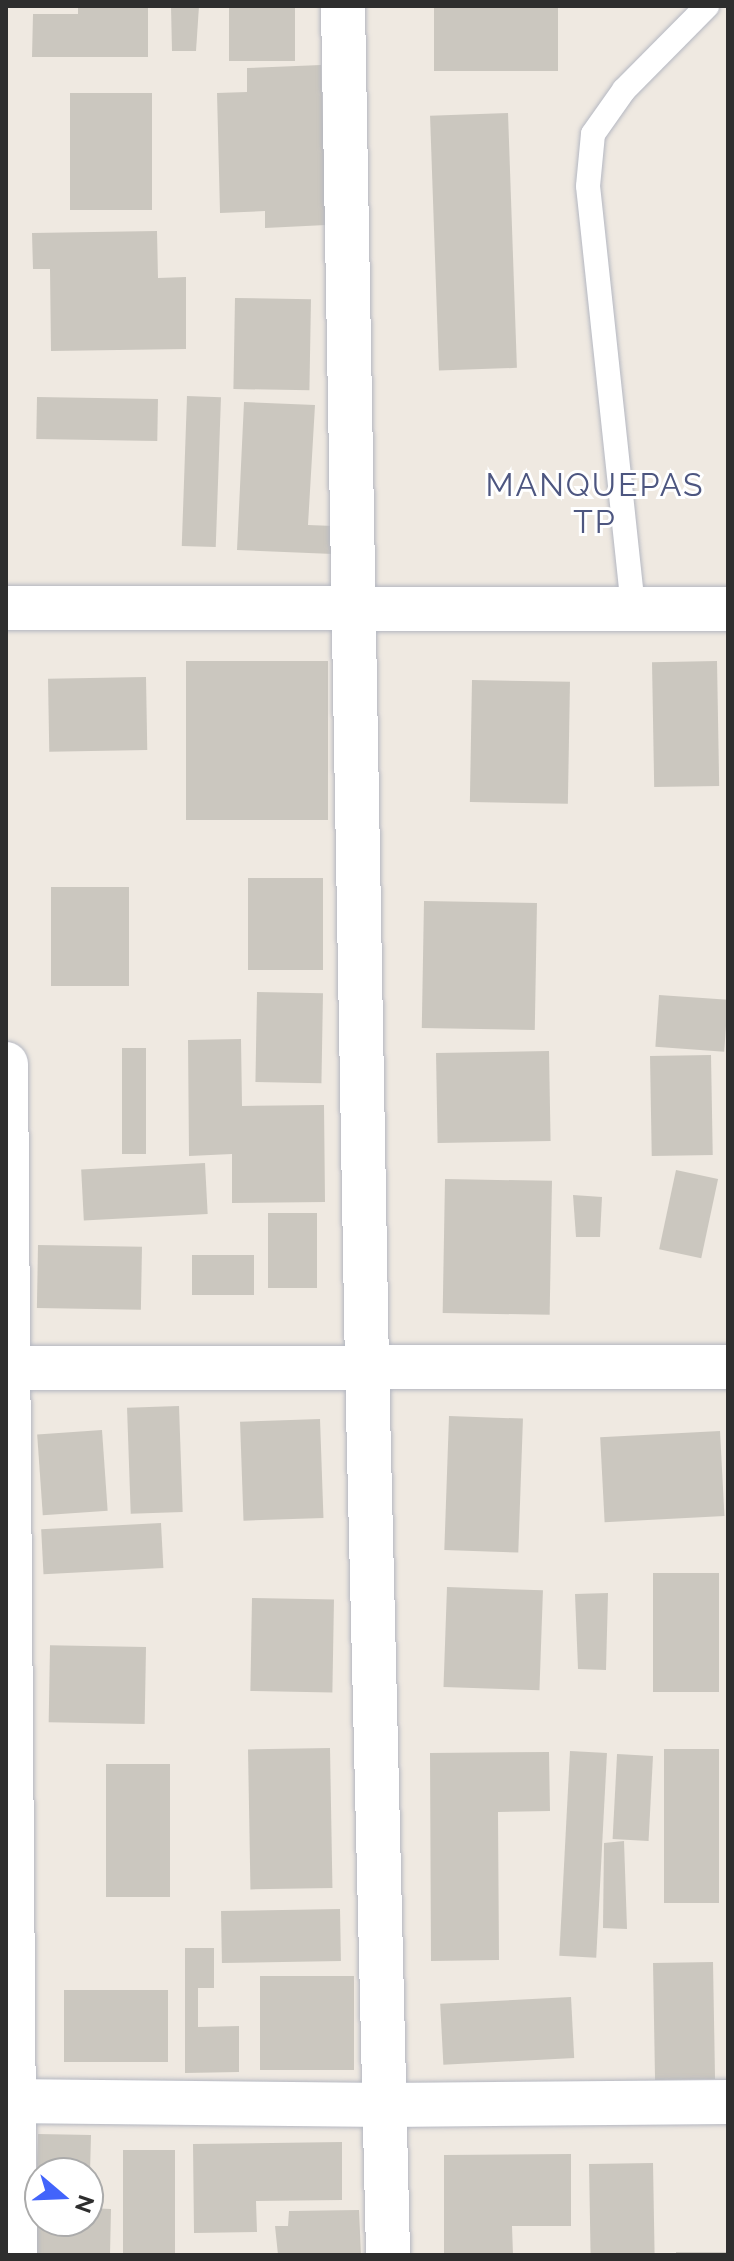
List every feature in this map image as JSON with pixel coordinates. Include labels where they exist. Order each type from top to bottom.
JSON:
[{"type":"street","points":[[343,6],[367,1368],[388,2255]]},
{"type":"street","points":[[6,608],[728,609]]},
{"type":"street","points":[[6,1064],[10,2101],[15,2255]]},
{"type":"street","points":[[7,1368],[728,1367]]},
{"type":"street","points":[[10,2101],[386,2105],[728,2102]]},
{"type":"lane","points":[[633,607],[588,186],[593,134],[624,90],[707,6]]},
{"type":"building","points":[[78,6],[148,6],[148,57],[32,57],[33,14],[78,14]]},
{"type":"building","points":[[171,6],[199,6],[196,51],[172,51]]},
{"type":"building","points":[[229,6],[295,6],[295,61],[229,61]]},
{"type":"building","points":[[434,6],[558,6],[558,71],[434,71]]},
{"type":"building","points":[[321,65],[326,225],[265,228],[265,211],[220,213],[217,93],[247,92],[247,68]]},
{"type":"building","points":[[70,93],[152,93],[152,210],[70,210]]},
{"type":"building","points":[[508,113],[517,368],[439,371],[430,116]]},
{"type":"building","points":[[157,231],[158,278],[186,277],[186,349],[51,351],[50,269],[33,269],[32,233]]},
{"type":"building","points":[[235,298],[311,299],[309,390],[233,389]]},
{"type":"building","points":[[187,396],[221,397],[216,547],[182,546]]},
{"type":"building","points":[[37,397],[158,399],[157,441],[36,439]]},
{"type":"building","points":[[244,402],[315,405],[308,525],[334,526],[333,554],[237,550]]},
{"type":"building","points":[[186,661],[328,661],[328,820],[186,820]]},
{"type":"building","points":[[717,661],[719,786],[654,787],[652,662]]},
{"type":"building","points":[[146,677],[147,750],[49,752],[48,679]]},
{"type":"building","points":[[472,680],[570,682],[568,804],[470,802]]},
{"type":"building","points":[[248,878],[323,878],[323,970],[248,970]]},
{"type":"building","points":[[51,887],[129,887],[129,986],[51,986]]},
{"type":"building","points":[[424,901],[537,903],[535,1030],[422,1028]]},
{"type":"building","points":[[257,992],[323,993],[321,1083],[255,1082]]},
{"type":"building","points":[[659,995],[728,1000],[724,1052],[655,1047]]},
{"type":"building","points":[[241,1039],[242,1106],[324,1105],[325,1202],[232,1203],[232,1154],[189,1156],[188,1040]]},
{"type":"building","points":[[122,1048],[146,1048],[146,1154],[122,1154]]},
{"type":"building","points":[[549,1051],[551,1141],[438,1143],[436,1053]]},
{"type":"building","points":[[711,1055],[713,1155],[652,1156],[650,1056]]},
{"type":"building","points":[[205,1163],[208,1214],[84,1220],[81,1169]]},
{"type":"building","points":[[676,1170],[718,1179],[701,1258],[659,1249]]},
{"type":"building","points":[[445,1179],[552,1181],[550,1315],[443,1313]]},
{"type":"building","points":[[573,1195],[602,1197],[600,1237],[576,1237]]},
{"type":"building","points":[[268,1213],[317,1213],[317,1288],[268,1288]]},
{"type":"building","points":[[38,1245],[142,1247],[141,1310],[37,1308]]},
{"type":"building","points":[[192,1255],[254,1255],[254,1295],[192,1295]]},
{"type":"building","points":[[179,1406],[183,1512],[131,1514],[127,1408]]},
{"type":"building","points":[[449,1416],[523,1419],[518,1553],[444,1550]]},
{"type":"building","points":[[320,1419],[323,1518],[244,1521],[240,1422]]},
{"type":"building","points":[[102,1430],[108,1511],[43,1515],[37,1435]]},
{"type":"building","points":[[720,1431],[724,1516],[605,1522],[600,1437]]},
{"type":"building","points":[[161,1523],[163,1568],[44,1574],[41,1529]]},
{"type":"building","points":[[653,1573],[719,1573],[719,1692],[653,1692]]},
{"type":"building","points":[[447,1587],[543,1590],[539,1690],[444,1687]]},
{"type":"building","points":[[608,1593],[606,1670],[578,1669],[575,1594]]},
{"type":"building","points":[[252,1598],[334,1599],[332,1692],[250,1691]]},
{"type":"building","points":[[50,1645],[146,1647],[145,1724],[49,1722]]},
{"type":"building","points":[[330,1748],[332,1888],[250,1889],[248,1749]]},
{"type":"building","points":[[664,1749],[719,1749],[719,1903],[664,1903]]},
{"type":"building","points":[[570,1751],[607,1753],[596,1958],[559,1956]]},
{"type":"building","points":[[549,1752],[550,1811],[498,1812],[499,1960],[431,1961],[430,1753]]},
{"type":"building","points":[[617,1754],[653,1756],[649,1841],[613,1839]]},
{"type":"building","points":[[106,1764],[170,1764],[170,1897],[106,1897]]},
{"type":"building","points":[[624,1841],[627,1929],[603,1928],[604,1843]]},
{"type":"building","points":[[340,1909],[341,1961],[222,1963],[221,1911]]},
{"type":"building","points":[[185,1948],[214,1948],[214,1988],[198,1988],[198,2027],[239,2026],[239,2072],[185,2073]]},
{"type":"building","points":[[713,1962],[715,2079],[655,2080],[653,1963]]},
{"type":"building","points":[[260,1976],[354,1976],[354,2070],[260,2070]]},
{"type":"building","points":[[64,1990],[168,1990],[168,2062],[64,2062]]},
{"type":"building","points":[[571,1997],[574,2058],[443,2065],[440,2004]]},
{"type":"building","points":[[38,2134],[91,2135],[90,2157],[37,2157]]},
{"type":"building","points":[[342,2142],[342,2200],[256,2201],[257,2232],[194,2233],[193,2144]]},
{"type":"building","points":[[123,2150],[175,2150],[175,2254],[123,2254]]},
{"type":"building","points":[[571,2154],[571,2226],[512,2226],[513,2255],[444,2255],[444,2155]]},
{"type":"building","points":[[653,2163],[655,2255],[591,2255],[589,2164]]},
{"type":"building","points":[[104,2209],[111,2209],[110,2255],[34,2255],[35,2237],[104,2237]]},
{"type":"building","points":[[359,2210],[361,2255],[278,2255],[275,2226],[288,2226],[289,2211]]},
{"type":"building","points":[[676,2252],[728,2252],[728,2255],[676,2255]]},
{"type":"district","name":"MANQUEPAS TP","points":[[595,504]]}]
